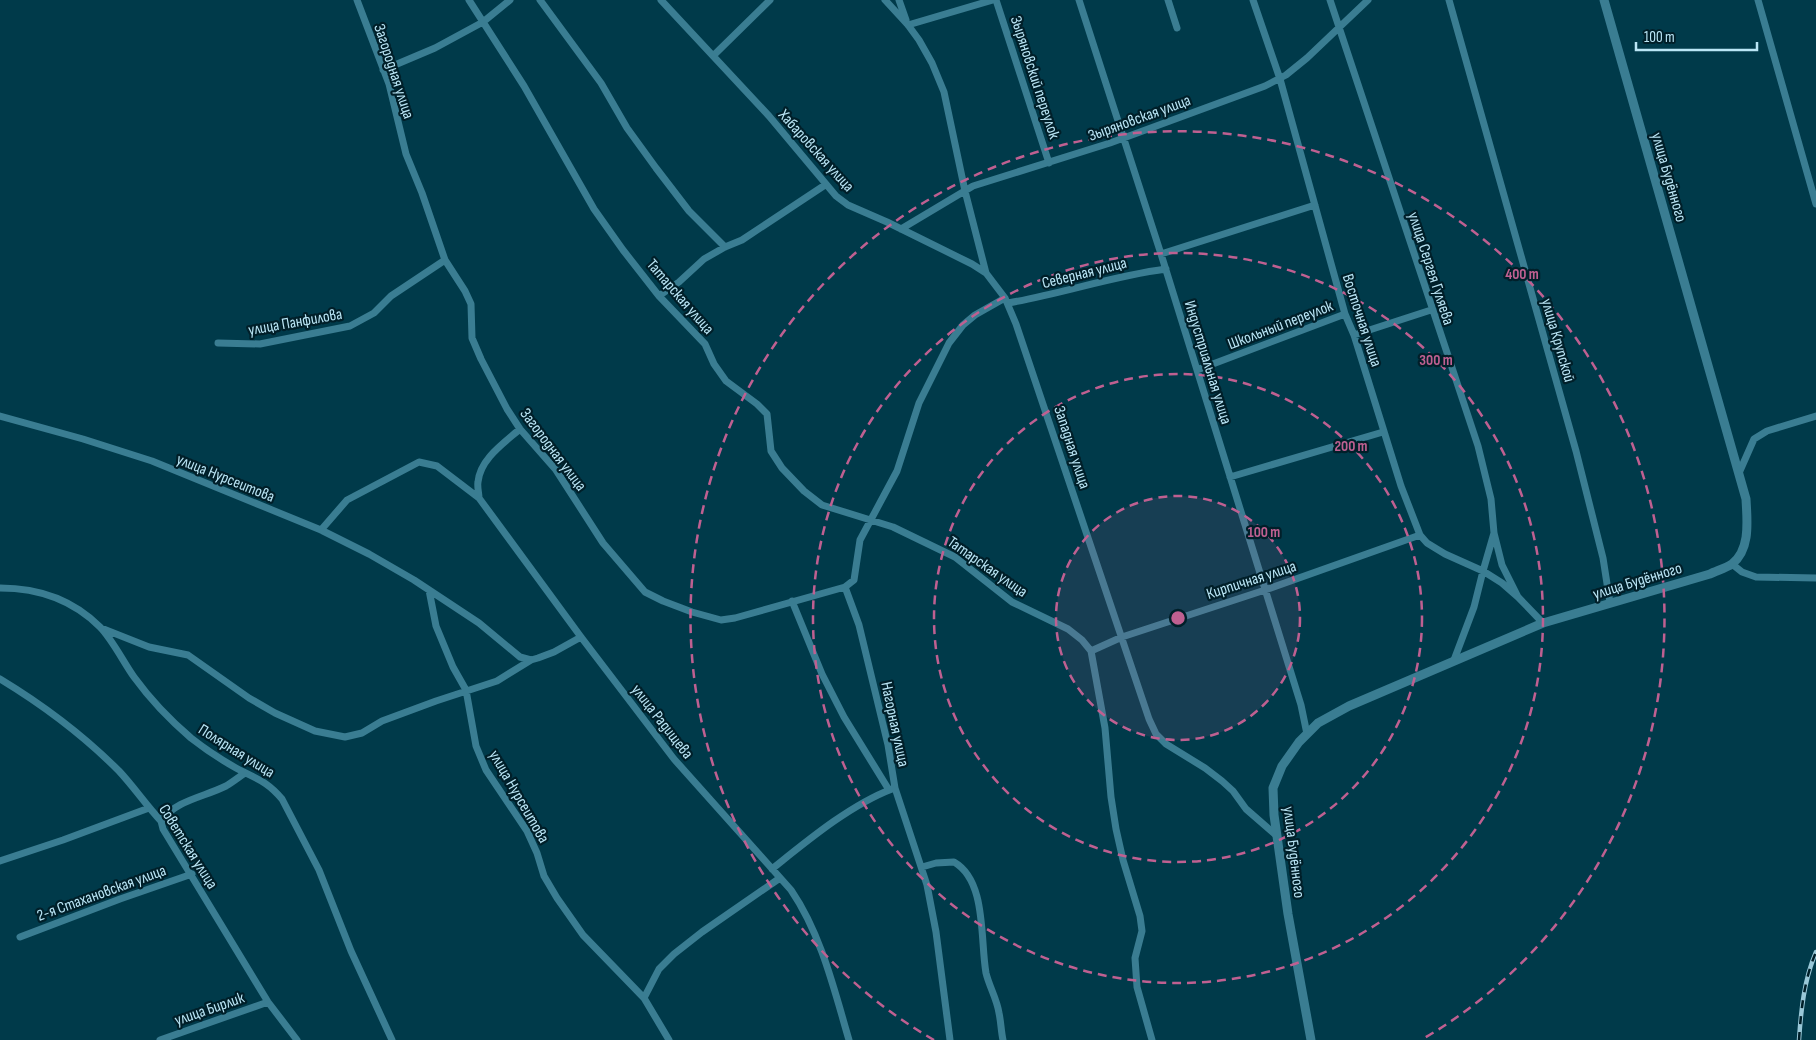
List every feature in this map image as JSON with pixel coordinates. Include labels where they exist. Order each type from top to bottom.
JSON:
[{"type":"street","name":"Загородная улица","points":[[356,0],[388,84],[406,154],[445,260],[471,304],[472,338],[481,359],[507,409],[520,429],[556,470],[603,543],[645,592],[692,612],[721,620],[735,618],[845,587]]},
{"type":"street","name":"Татарская улица","points":[[469,0],[524,86],[594,209],[623,250],[659,296],[705,344],[714,364],[726,381],[757,404],[767,414],[771,451],[787,474],[822,506],[894,527],[955,557],[1012,602],[1068,629],[1091,650]]},
{"type":"street","points":[[383,70],[435,48],[483,22],[510,0]]},
{"type":"street","points":[[540,0],[601,83],[627,128],[656,168],[689,211],[725,247]]},
{"type":"street","name":"Хабаровская улица","points":[[661,0],[769,116],[836,196],[848,204],[972,264],[986,273]]},
{"type":"street","points":[[714,55],[770,0]]},
{"type":"street","name":"Западная улица","points":[[884,0],[908,25]]},
{"type":"street","name":"Западная улица","points":[[898,0],[908,25],[932,63],[944,92],[965,191],[986,273],[1006,300],[1029,360],[1149,719],[1156,734],[1166,744],[1222,781],[1233,791],[1246,809],[1276,836]]},
{"type":"street","points":[[908,25],[994,0]]},
{"type":"street","name":"Зыряновский переулок","points":[[994,0],[1049,163]]},
{"type":"street","name":"Индустриальная улица","points":[[1079,0],[1162,254],[1301,705],[1307,734]]},
{"type":"street","points":[[1168,0],[1177,28]]},
{"type":"street","name":"Восточная улица","points":[[1253,0],[1280,79],[1345,314],[1354,335],[1401,486],[1420,535],[1427,543],[1445,554],[1482,571],[1502,583],[1518,597]]},
{"type":"street","name":"улица Сергея Гуляева","points":[[1330,0],[1431,310],[1478,446],[1491,499],[1494,533],[1502,565],[1518,597],[1543,624]]},
{"type":"street","name":"Зыряновская улица","points":[[901,229],[973,186],[1123,138],[1280,79],[1307,58],[1368,0]]},
{"type":"street","name":"улица Крупской","points":[[1449,0],[1576,451],[1603,558],[1610,603]]},
{"type":"street","name":"улица Будённого","points":[[1311,1040],[1276,836],[1274,788],[1282,766],[1299,742],[1318,723],[1349,706],[1454,660],[1543,624],[1710,574],[1732,564],[1742,553],[1747,528],[1746,499],[1604,0]]},
{"type":"street","points":[[1758,0],[1816,204]]},
{"type":"street","points":[[659,296],[679,282],[704,259],[742,240],[825,185]]},
{"type":"street","points":[[1162,254],[1315,205]]},
{"type":"street","name":"улица Панфилова","points":[[218,343],[260,344],[350,326],[374,313],[391,296],[445,260]]},
{"type":"street","name":"Северная улица","points":[[845,587],[854,580],[860,540],[897,471],[919,403],[948,343],[963,325],[975,315],[1006,300],[1028,300],[1096,282],[1166,269]]},
{"type":"street","points":[[1354,335],[1431,310]]},
{"type":"street","name":"Школьный переулок","points":[[1197,370],[1345,314]]},
{"type":"street","name":"улица Нурсеитова","points":[[0,416],[152,461],[321,530],[369,554],[429,590],[479,623],[520,657],[531,660]]},
{"type":"street","points":[[1739,473],[1754,439],[1767,432],[1816,416]]},
{"type":"street","points":[[479,498],[477,483],[480,473],[494,452],[520,429]]},
{"type":"street","points":[[1230,478],[1383,432]]},
{"type":"street","name":"улица Радищева","points":[[321,530],[347,500],[419,462],[437,466],[479,498],[674,759],[780,878],[800,904],[813,930],[849,1040]]},
{"type":"street","points":[[1454,660],[1474,607],[1482,571],[1494,533]]},
{"type":"street","name":"Кирпичная улица","points":[[1091,650],[1122,637],[1265,590],[1420,535]]},
{"type":"street","points":[[1732,564],[1742,572],[1756,576],[1816,578]]},
{"type":"street","name":"Нагорная улица","points":[[845,587],[859,625],[888,745],[892,789],[922,867],[936,932],[950,1040]]},
{"type":"street","name":"Полярная улица","points":[[0,588],[25,588],[52,596],[80,610],[101,628],[135,678],[169,717],[198,743],[219,758],[245,773],[259,778],[274,789],[282,799],[319,870],[351,951],[392,1040]]},
{"type":"street","name":"улица Нурсеитова","points":[[429,590],[436,626],[454,668],[466,690],[476,746],[486,770],[526,831],[537,853],[544,876],[557,898],[583,935],[644,998],[669,1040]]},
{"type":"street","points":[[772,869],[803,844],[855,808],[876,795],[892,789],[844,717],[822,674],[792,601]]},
{"type":"street","points":[[101,628],[149,647],[188,655],[249,698],[275,713],[315,731],[345,737],[362,733],[382,721],[466,690],[497,681],[531,660],[554,652],[581,636]]},
{"type":"street","points":[[1091,650],[1105,728],[1116,830],[1140,916],[1142,931],[1135,958],[1137,986],[1152,1040]]},
{"type":"street","name":"Советская улица","points":[[0,680],[64,722],[96,749],[120,773],[161,821],[163,829],[268,1002],[297,1040]]},
{"type":"street","points":[[161,821],[167,813],[178,805],[226,786],[245,773]]},
{"type":"street","points":[[0,861],[64,840],[149,808]]},
{"type":"street","points":[[922,867],[936,863],[954,862],[968,872],[983,927],[986,972],[999,1012],[1003,1040]]},
{"type":"street","name":"2-я Стахановская улица","points":[[20,937],[192,874]]},
{"type":"street","points":[[644,998],[659,969],[674,954],[702,932],[780,878]]},
{"type":"street","name":"улица Бирлик","points":[[160,1040],[268,1002]]},
{"type":"railway","points":[[1799,1040],[1806,984],[1816,952]]}]
